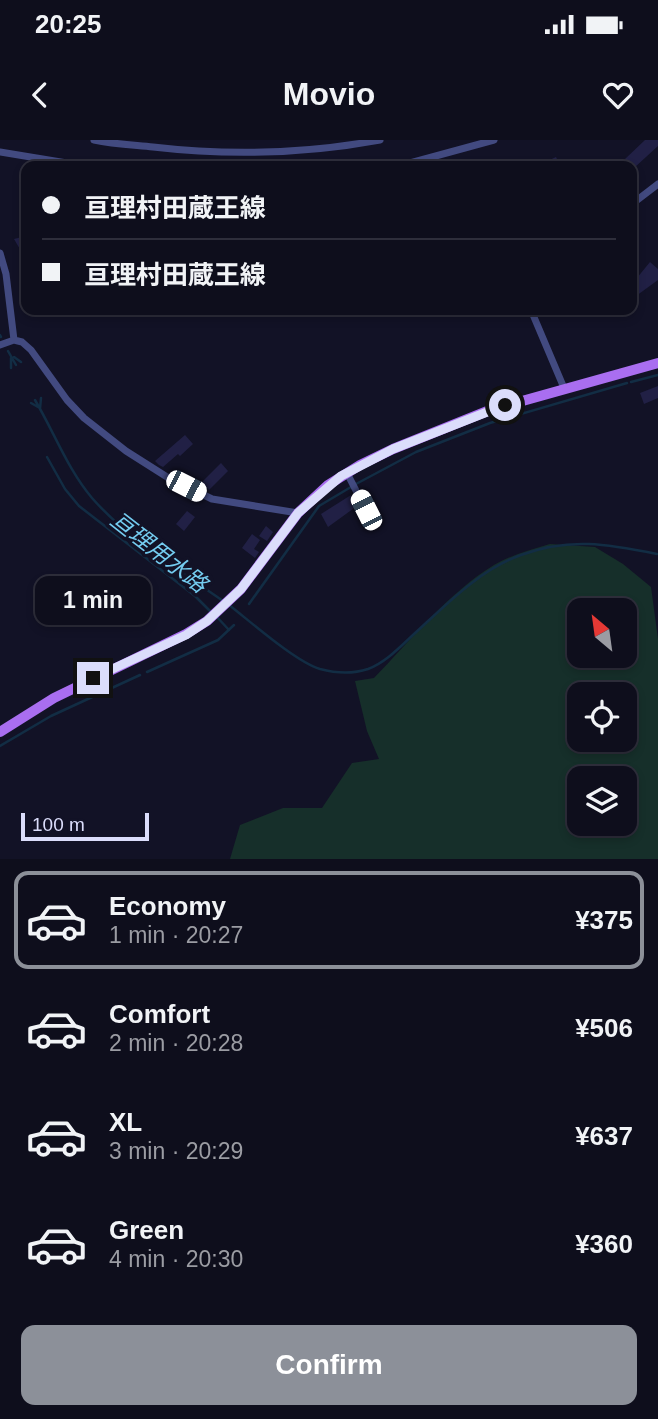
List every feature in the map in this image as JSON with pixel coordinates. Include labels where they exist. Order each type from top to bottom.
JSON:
[{"type":"main road","points":[[0,732],[54,698],[186,635],[207,621],[234,597],[298,513],[328,485],[347,473],[393,449],[481,413],[658,363]]},
{"type":"street","points":[[94,140],[239,154],[311,151],[380,140]]},
{"type":"street","points":[[417,161],[494,140]]},
{"type":"street","points":[[0,152],[55,161]]},
{"type":"street","points":[[637,200],[658,184]]},
{"type":"street","points":[[0,253],[6,274],[14,340]]},
{"type":"street","points":[[533,315],[564,388]]},
{"type":"street","points":[[0,345],[14,340],[22,342],[32,350],[67,400],[84,418],[149,466],[212,499],[298,513]]},
{"type":"street","points":[[347,473],[366,510]]},
{"type":"green space","points":[[550,544],[595,547],[623,564],[651,587],[658,639],[658,859],[230,859],[240,825],[283,808],[322,808],[352,763],[379,759],[367,731],[355,681],[374,678],[461,589],[494,565]]},
{"type":"building","points":[[645,140],[658,140],[658,146],[637,165],[637,161],[625,159]]},
{"type":"building","points":[[21,237],[21,251],[14,239]]},
{"type":"building","points":[[650,262],[658,269],[658,280],[637,295],[637,278]]},
{"type":"building","points":[[658,386],[658,398],[644,404],[640,393]]},
{"type":"building","points":[[185,435],[193,444],[180,456],[178,454],[163,467],[155,461]]},
{"type":"building","points":[[221,463],[228,471],[209,490],[202,482]]},
{"type":"building","points":[[351,495],[357,506],[328,527],[321,514]]},
{"type":"building","points":[[187,511],[195,517],[184,531],[176,524]]},
{"type":"building","points":[[266,526],[273,532],[267,541],[259,536]]},
{"type":"building","points":[[252,534],[260,540],[254,549],[259,552],[255,558],[242,548]]},
{"type":"waterway","points":[[8,351],[16,365]]},
{"type":"waterway","points":[[14,357],[21,362]]},
{"type":"waterway","points":[[11,358],[11,368]]},
{"type":"waterway","points":[[631,382],[658,375]]},
{"type":"waterway","points":[[356,484],[416,452],[490,423],[627,383]]},
{"type":"waterway","points":[[40,409],[41,398]]},
{"type":"waterway","name":"亘理用水路","points":[[35,400],[83,487],[106,513],[137,540],[223,601]]},
{"type":"waterway","points":[[31,403],[38,407]]},
{"type":"waterway","points":[[47,457],[65,489],[79,506],[195,596],[211,612]]},
{"type":"waterway","points":[[249,604],[319,506],[351,487]]},
{"type":"waterway","points":[[229,605],[286,650],[310,665],[332,671],[356,672],[375,666],[387,658],[477,579],[521,555],[572,544],[622,547],[657,554]]},
{"type":"waterway","points":[[216,616],[229,630]]},
{"type":"waterway","points":[[147,672],[218,640],[234,625]]},
{"type":"waterway","points":[[0,746],[51,716],[140,675]]},
{"type":"route","points":[[93,678],[186,635],[207,621],[241,589],[298,513],[341,476],[393,449],[505,405]]}]
